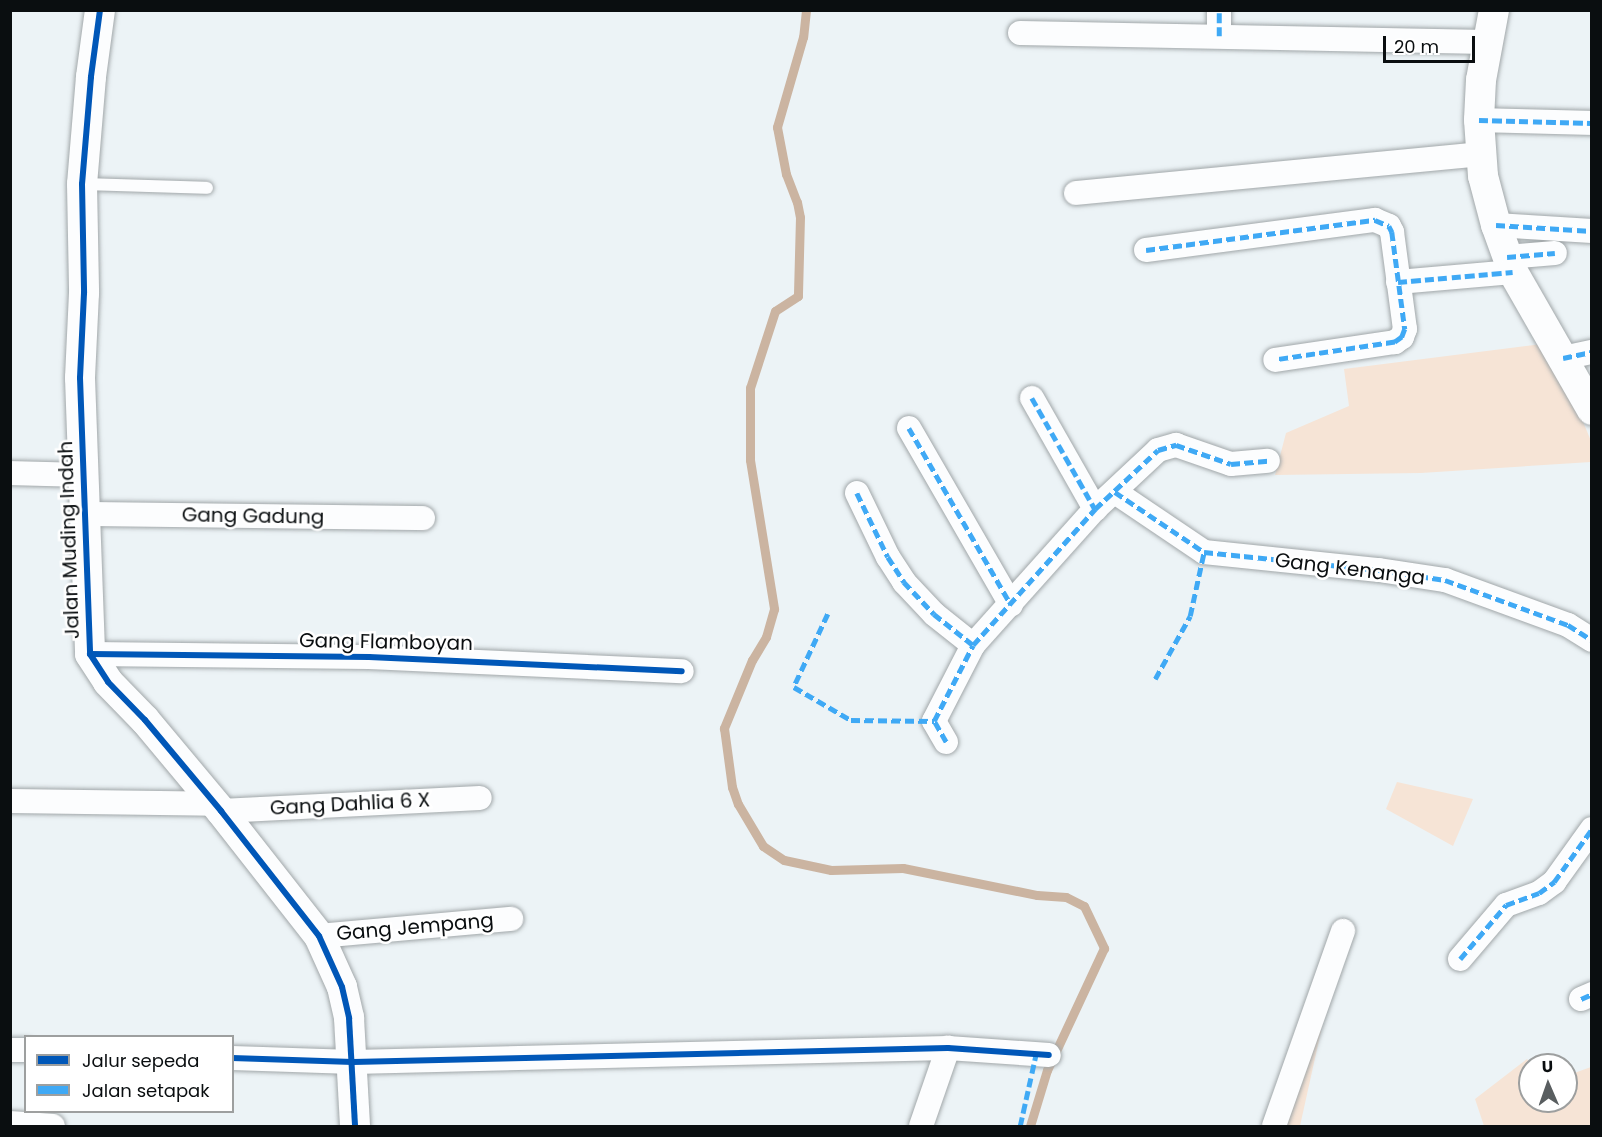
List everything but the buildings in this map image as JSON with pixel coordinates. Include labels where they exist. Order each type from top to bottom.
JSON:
[{"type":"street","name":"Jalan Muding Indah","points":[[100,10],[91,77],[82,184],[84,293],[80,378],[83,514],[90,654],[108,682],[145,720],[218,807],[319,936],[342,987],[349,1018],[355,1126]]},
{"type":"street","points":[[1219,10],[1219,36]]},
{"type":"street","points":[[1494,10],[1487,42],[1479,120],[1483,176],[1496,225],[1510,264],[1577,355],[1592,410]]},
{"type":"street","points":[[1020,33],[1487,42]]},
{"type":"street","points":[[1479,120],[1592,123]]},
{"type":"street","points":[[1076,193],[1480,154]]},
{"type":"street","points":[[1146,250],[1375,220],[1389,226],[1392,232],[1405,329],[1402,337],[1395,342],[1275,360]]},
{"type":"street","points":[[1496,225],[1592,231]]},
{"type":"street","points":[[1398,282],[1510,264],[1555,254]]},
{"type":"street","points":[[1032,398],[1095,509]]},
{"type":"street","points":[[909,428],[1011,605]]},
{"type":"street","points":[[946,742],[934,722],[973,645],[1095,509],[1158,450],[1182,446],[1231,464],[1268,461]]},
{"type":"street","points":[[10,473],[82,475]]},
{"type":"street","name":"Gang Kenanga","points":[[1115,492],[1204,552],[1379,570],[1445,580],[1568,625],[1592,640]]},
{"type":"street","points":[[857,493],[888,557],[904,582],[934,614],[973,645]]},
{"type":"street","name":"Gang Gadung","points":[[83,514],[423,518]]},
{"type":"street","name":"Gang Flamboyan","points":[[90,654],[369,657],[682,671]]},
{"type":"street","name":"Gang Dahlia 6 X","points":[[10,801],[218,807],[480,798]]},
{"type":"street","points":[[1460,959],[1506,905],[1549,888],[1592,829]]},
{"type":"street","name":"Gang Jempang","points":[[319,936],[511,919]]},
{"type":"street","points":[[1274,1126],[1343,931]]},
{"type":"street","points":[[921,1126],[948,1048]]},
{"type":"street","points":[[234,1058],[353,1062],[948,1048],[1049,1055]]},
{"type":"street","points":[[10,1123],[53,1126]]},
{"type":"lane","points":[[82,184],[207,188]]},
{"type":"shaded area","points":[[1542,344],[1565,378],[1591,441],[1591,462],[1421,473],[1275,475],[1286,433],[1349,406],[1344,369]]},
{"type":"shaded area","points":[[1397,782],[1473,799],[1453,846],[1386,809]]},
{"type":"shaded area","points":[[1323,1022],[1300,1126],[1263,1126]]},
{"type":"shaded area","points":[[1518,1066],[1518,1113],[1578,1113],[1578,1072],[1591,1067],[1591,1126],[1484,1126],[1475,1099]]},
{"type":"waterway","points":[[806,10],[803,37],[777,127],[786,174],[800,217],[798,296],[775,311],[750,388],[750,460],[774,609],[766,637],[752,660],[724,728],[732,787],[738,804],[763,846],[784,860],[831,870],[903,868],[1037,895],[1066,897],[1084,906],[1104,948],[1047,1070],[1030,1126]]},
{"type":"marked path","points":[[1219,10],[1219,36]]},
{"type":"marked path","points":[[1479,120],[1592,123]]},
{"type":"marked path","points":[[1146,250],[1375,220],[1389,226],[1392,232],[1405,329],[1402,337],[1395,342],[1275,360]]},
{"type":"marked path","points":[[1496,225],[1592,231]]},
{"type":"marked path","points":[[1507,257],[1555,253]]},
{"type":"marked path","points":[[1398,282],[1513,272]]},
{"type":"marked path","points":[[1563,358],[1592,352]]},
{"type":"marked path","points":[[1032,398],[1095,509]]},
{"type":"marked path","points":[[909,428],[1011,605]]},
{"type":"marked path","points":[[857,493],[888,557],[904,582],[934,614],[973,645],[1095,509],[1158,450],[1176,445],[1231,464],[1268,461]]},
{"type":"marked path","points":[[1115,492],[1204,552],[1379,570],[1445,580],[1568,625],[1592,640]]},
{"type":"marked path","points":[[1155,679],[1190,616],[1204,552]]},
{"type":"marked path","points":[[828,614],[794,687],[851,720],[934,721]]},
{"type":"marked path","points":[[946,742],[934,721],[973,645]]},
{"type":"marked path","points":[[1460,959],[1506,905],[1539,893],[1554,882],[1592,829]]},
{"type":"marked path","points":[[1581,999],[1592,994]]},
{"type":"marked path","points":[[1020,1126],[1036,1054]]},
{"type":"cycle path","points":[[100,10],[91,77],[82,184],[84,293],[80,378],[90,654],[108,682],[145,720],[221,811],[319,936],[342,987],[349,1018],[355,1126]]},
{"type":"cycle path","points":[[90,654],[369,657],[682,671]]},
{"type":"cycle path","points":[[234,1058],[353,1062],[948,1048],[1049,1055]]}]
